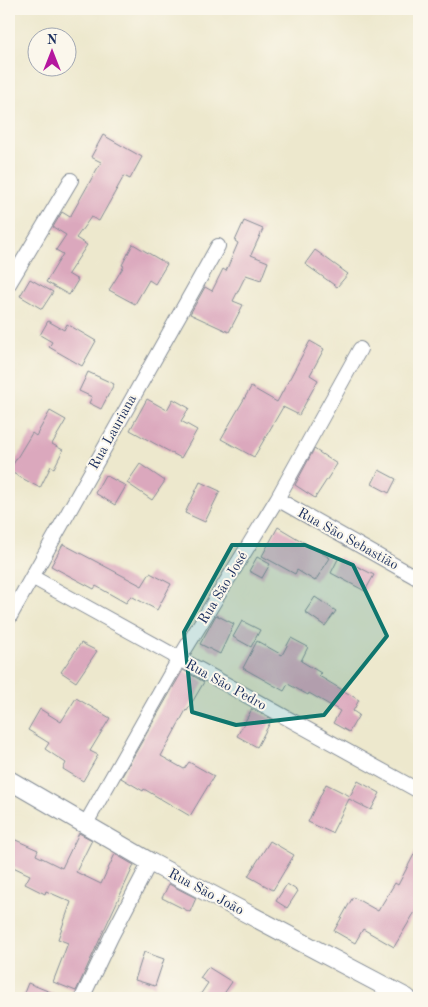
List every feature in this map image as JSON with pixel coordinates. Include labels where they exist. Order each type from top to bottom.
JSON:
[{"type":"street","points":[[9,284],[71,180]]},
{"type":"street","name":"Rua Lauriana","points":[[9,618],[218,246]]},
{"type":"street","name":"Rua São José","points":[[85,826],[179,660],[277,499],[360,349]]},
{"type":"street","name":"Rua São Sebastião","points":[[277,499],[419,579]]},
{"type":"street","name":"Rua São Pedro","points":[[32,578],[419,791]]},
{"type":"street","name":"Rua São João","points":[[9,780],[85,826],[150,862],[407,998]]},
{"type":"street","points":[[82,998],[150,862]]},
{"type":"highlighted area","points":[[232,545],[305,545],[353,565],[387,636],[324,715],[236,725],[192,712],[184,632]]},
{"type":"building","points":[[103,135],[142,157],[130,179],[124,176],[99,221],[91,217],[76,238],[87,245],[68,274],[78,280],[69,295],[46,282],[63,254],[56,250],[66,235],[53,227],[62,212],[70,217],[101,162],[91,157]]},
{"type":"building","points":[[244,221],[263,229],[251,255],[268,262],[261,280],[246,275],[233,301],[243,305],[229,332],[190,314],[205,287],[212,291],[223,269],[226,271],[238,243],[235,241]]},
{"type":"building","points":[[133,244],[167,264],[155,284],[149,280],[135,304],[109,290],[124,266],[122,265]]},
{"type":"building","points":[[315,250],[348,274],[337,287],[305,264]]},
{"type":"building","points":[[30,279],[53,292],[42,309],[20,296]]},
{"type":"building","points":[[48,321],[64,330],[67,324],[96,341],[82,366],[49,347],[52,342],[40,335]]},
{"type":"building","points":[[310,341],[324,349],[310,375],[318,380],[299,415],[283,407],[254,457],[221,439],[251,387],[277,402]]},
{"type":"building","points":[[88,372],[114,384],[101,409],[89,403],[92,397],[79,391]]},
{"type":"building","points":[[147,399],[167,410],[173,399],[189,408],[181,421],[197,430],[181,458],[130,430]]},
{"type":"building","points":[[50,411],[66,420],[52,444],[63,450],[54,468],[51,466],[40,488],[9,471],[32,433],[36,436]]},
{"type":"building","points":[[314,449],[337,464],[315,498],[295,485]]},
{"type":"building","points":[[140,464],[165,481],[152,500],[127,483]]},
{"type":"building","points":[[379,470],[396,479],[389,493],[372,484]]},
{"type":"building","points":[[105,475],[126,486],[115,505],[95,493]]},
{"type":"building","points":[[200,482],[220,491],[205,522],[185,513]]},
{"type":"building","points":[[278,527],[330,558],[315,581],[297,570],[295,574],[262,556]]},
{"type":"building","points":[[63,544],[142,586],[150,573],[171,584],[157,610],[131,596],[126,603],[96,586],[94,589],[51,566]]},
{"type":"building","points":[[257,557],[270,564],[262,578],[249,571]]},
{"type":"building","points":[[339,557],[374,575],[365,591],[331,573]]},
{"type":"building","points":[[315,597],[336,611],[325,626],[305,612]]},
{"type":"building","points":[[216,615],[234,624],[220,654],[200,644]]},
{"type":"building","points":[[242,621],[260,630],[251,647],[233,637]]},
{"type":"building","points":[[291,638],[308,647],[301,661],[321,673],[319,676],[359,700],[353,711],[359,715],[349,732],[333,723],[340,711],[309,693],[308,695],[288,684],[284,691],[243,668],[257,641],[282,655]]},
{"type":"building","points":[[81,643],[97,651],[76,682],[61,672]]},
{"type":"building","points":[[183,670],[204,682],[161,756],[184,769],[189,762],[214,776],[190,816],[121,778]]},
{"type":"building","points":[[76,698],[110,718],[90,751],[98,755],[83,781],[63,769],[66,763],[45,749],[49,743],[28,730],[40,709],[61,722]]},
{"type":"building","points":[[252,709],[272,719],[257,747],[237,736]]},
{"type":"building","points":[[358,781],[380,793],[371,810],[349,799],[332,833],[308,822],[326,784],[350,796]]},
{"type":"building","points":[[79,833],[92,840],[76,872],[101,884],[115,854],[134,865],[76,991],[53,982],[68,943],[58,939],[71,902],[46,891],[45,894],[25,884],[30,875],[9,865],[9,837],[38,850],[36,855],[62,868]]},
{"type":"building","points":[[270,841],[294,855],[273,890],[248,876]]},
{"type":"building","points":[[419,845],[419,905],[394,947],[363,929],[355,943],[334,931],[353,897],[378,911],[395,883],[398,885]]},
{"type":"building","points":[[169,884],[196,898],[190,912],[162,898]]},
{"type":"building","points":[[287,884],[298,891],[287,908],[276,901]]},
{"type":"building","points":[[144,952],[164,959],[155,986],[135,980]]},
{"type":"building","points":[[208,967],[232,982],[221,998],[198,998],[208,983],[200,978]]},
{"type":"building","points":[[28,983],[65,998],[22,998]]}]
